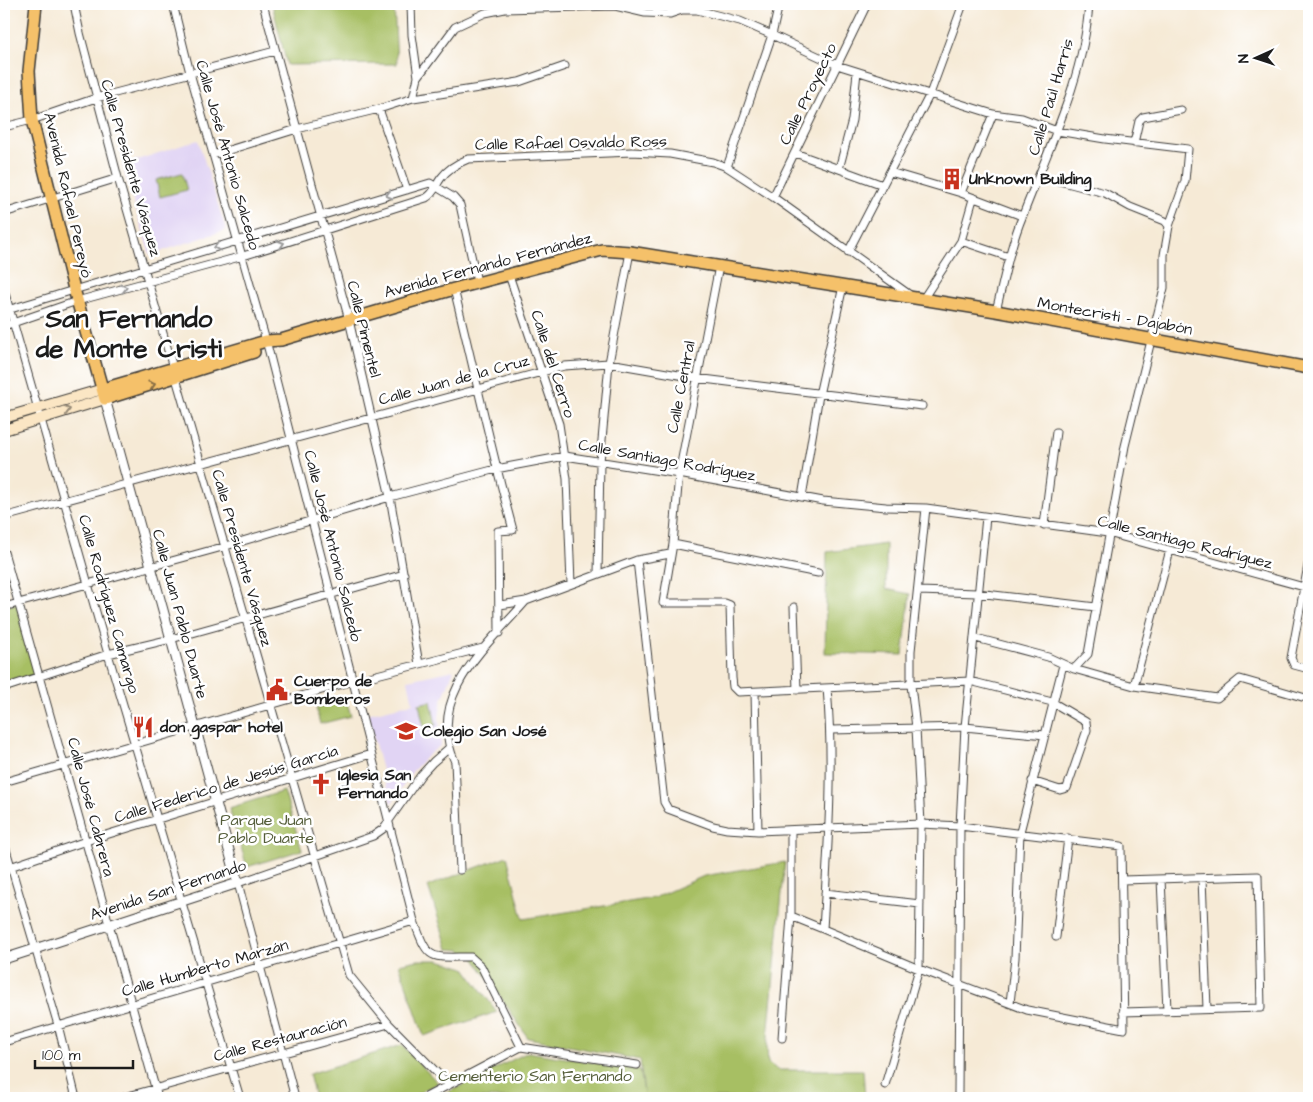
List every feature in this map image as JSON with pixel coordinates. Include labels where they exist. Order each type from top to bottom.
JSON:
[{"type":"main road","name":"Avenida Rafael Pereyó","points":[[36,4],[29,71],[32,120],[50,199],[104,394]]},
{"type":"main road","name":"Avenida Fernando Fernández","points":[[4,418],[39,413],[454,288],[602,250],[630,252],[918,299]]},
{"type":"main road","name":"Montecristi - Dajabón","points":[[918,299],[1151,338],[1309,368]]},
{"type":"main road","name":"Avenida Fernando Fernández","points":[[4,430],[39,413]]},
{"type":"street","name":"Calle Presidente Vásquez","points":[[74,4],[96,98],[118,178],[146,269],[200,465],[226,546],[244,618],[273,706],[349,975],[389,1024],[449,1084]]},
{"type":"street","name":"Calle José Antonio Salcedo","points":[[173,4],[190,74],[243,256],[313,519],[414,921],[424,949],[430,954],[442,957],[471,957],[482,966],[521,1047]]},
{"type":"street","name":"Calle Pimentel","points":[[263,4],[349,320],[390,497],[419,664]]},
{"type":"street","points":[[412,4],[412,35],[418,76],[413,98]]},
{"type":"street","points":[[670,14],[673,4]]},
{"type":"street","points":[[727,168],[772,35],[779,4]]},
{"type":"street","name":"Calle Proyecto","points":[[773,197],[868,4]]},
{"type":"street","points":[[848,252],[930,94],[963,4]]},
{"type":"street","name":"Calle Paúl Harris","points":[[996,311],[1009,257],[1022,216],[1040,176],[1076,74],[1088,20],[1089,4]]},
{"type":"street","points":[[418,76],[455,28],[485,13],[505,6],[615,5],[645,13],[670,14],[682,10],[717,14],[772,35],[837,65],[993,114],[1022,118],[1057,130],[1134,144],[1158,147],[1181,146],[1188,149],[1186,181],[1169,226],[1164,255],[1164,288],[1125,446],[1108,533],[1088,654],[1074,669]]},
{"type":"street","points":[[4,127],[32,120],[96,98],[275,51]]},
{"type":"street","points":[[213,155],[297,128],[379,109],[413,98],[519,82],[565,66]]},
{"type":"street","points":[[839,169],[852,120],[857,72]]},
{"type":"street","points":[[379,109],[407,190]]},
{"type":"street","points":[[1134,144],[1143,116],[1181,110]]},
{"type":"street","points":[[961,193],[993,114]]},
{"type":"street","name":"Calle Rafael Osvaldo Ross","points":[[4,326],[77,301],[243,256],[426,198],[433,193],[443,176],[468,159],[632,152],[692,156],[727,168],[773,197],[848,252],[918,299]]},
{"type":"street","points":[[795,153],[883,186]]},
{"type":"street","points":[[890,172],[961,193],[1022,216]]},
{"type":"street","points":[[1040,176],[1105,194],[1130,207],[1165,221],[1169,226]]},
{"type":"street","points":[[4,213],[118,178]]},
{"type":"street","points":[[7,311],[74,289],[430,184],[454,197],[460,205],[476,282]]},
{"type":"street","points":[[918,299],[961,241],[973,199]]},
{"type":"street","points":[[961,241],[1009,257]]},
{"type":"street","points":[[598,574],[600,462],[609,364],[630,252]]},
{"type":"street","name":"Calle Central","points":[[719,266],[679,474],[673,544],[663,603],[725,603],[730,605],[733,687],[738,692],[756,692]]},
{"type":"street","name":"Calle del Cerro","points":[[509,274],[559,424],[564,456],[571,584]]},
{"type":"street","points":[[802,497],[819,395],[843,286]]},
{"type":"street","points":[[454,288],[479,388],[496,469],[513,530],[498,531],[499,633]]},
{"type":"street","name":"Calle Rodríguez Camargo","points":[[4,290],[7,311],[13,323],[134,744],[240,1098]]},
{"type":"street","name":"Calle Juan de la Cruz","points":[[4,517],[564,366],[609,364],[819,395],[922,406]]},
{"type":"street","name":"Calle Juan Pablo Duarte","points":[[104,394],[196,726],[295,1098]]},
{"type":"street","points":[[1044,526],[1056,432]]},
{"type":"street","name":"Calle Santiago Rodríguez","points":[[4,607],[226,546],[390,497],[496,469],[564,456],[855,505],[926,508],[1044,526],[1108,533],[1304,587]]},
{"type":"street","points":[[885,1085],[919,969],[920,824],[916,728],[911,685],[911,651],[919,591],[926,508]]},
{"type":"street","points":[[958,1093],[960,826],[965,727],[976,638],[977,593],[986,517]]},
{"type":"street","points":[[673,544],[818,573]]},
{"type":"street","points":[[1134,686],[1170,550]]},
{"type":"street","name":"Calle José Cabrera","points":[[4,552],[158,1098]]},
{"type":"street","points":[[500,605],[526,601],[637,560],[670,554]]},
{"type":"street","points":[[637,560],[664,802],[668,809],[713,826],[758,831],[920,824],[1020,832],[1121,846],[1124,1029],[1027,1010],[919,969],[791,916]]},
{"type":"street","points":[[1309,560],[1290,658],[1294,665],[1309,669]]},
{"type":"street","points":[[4,688],[108,654],[171,639],[404,574]]},
{"type":"street","points":[[919,591],[977,593],[1096,607]]},
{"type":"street","points":[[460,870],[455,762],[449,748],[447,710],[460,681],[483,648],[499,633],[526,601]]},
{"type":"street","points":[[794,607],[797,690]]},
{"type":"street","points":[[499,613],[510,619]]},
{"type":"street","points":[[976,638],[1048,657],[1074,669],[1134,686],[1218,698],[1240,679],[1309,699]]},
{"type":"street","points":[[4,782],[196,726],[483,648]]},
{"type":"street","points":[[1010,1003],[1015,958],[1020,832],[1063,664]]},
{"type":"street","points":[[758,831],[756,692],[970,681],[1052,702],[1086,722],[1087,730],[1067,788],[1060,790],[1032,781]]},
{"type":"street","points":[[823,929],[830,827],[831,730],[827,688]]},
{"type":"street","points":[[831,730],[965,727],[1045,735]]},
{"type":"street","name":"Avenida San Fernando","points":[[4,959],[182,902],[373,836],[383,829],[433,762],[449,748]]},
{"type":"street","name":"Calle Federico de Jesús García","points":[[7,868],[86,841],[371,754]]},
{"type":"street","points":[[782,1038],[791,916],[791,830]]},
{"type":"street","points":[[1056,937],[1068,838]]},
{"type":"street","points":[[4,843],[7,868],[35,949],[58,1025],[76,1098]]},
{"type":"street","points":[[1122,880],[1258,876],[1261,1008],[1207,1008],[1123,1012]]},
{"type":"street","points":[[1202,878],[1207,1008]]},
{"type":"street","points":[[1161,879],[1167,1010]]},
{"type":"street","points":[[825,893],[920,904]]},
{"type":"street","name":"Calle Humberto Marzán","points":[[4,1042],[414,921]]},
{"type":"street","name":"Calle Restauración","points":[[121,1098],[230,1066],[389,1024]]},
{"type":"street","points":[[424,1098],[521,1047],[637,1065]]},
{"type":"street","points":[[4,1094],[5,1098]]},
{"type":"shaded area","points":[[198,140],[226,230],[150,255],[122,165]]},
{"type":"shaded area","name":"Colegio San José","points":[[454,670],[442,700],[439,718],[441,745],[413,771],[391,804],[367,714],[413,703],[408,680]]},
{"type":"green space","points":[[272,4],[394,4],[397,64],[287,65]]},
{"type":"green space","points":[[182,173],[187,190],[160,197],[156,180]]},
{"type":"green space","points":[[886,544],[886,589],[910,594],[903,655],[825,653],[827,552]]},
{"type":"green space","points":[[18,603],[39,676],[4,688],[4,607]]},
{"type":"green space","points":[[346,699],[351,716],[320,724],[316,708]]},
{"type":"green space","points":[[431,701],[436,725],[424,728],[419,704]]},
{"type":"green space","name":"Parque Juan Pablo Duarte","points":[[284,791],[302,850],[247,867],[229,808]]},
{"type":"green space","name":"Cementerio San Fernando","points":[[507,856],[523,919],[654,898],[704,876],[785,862],[767,1047],[768,1063],[778,1070],[863,1070],[865,1098],[437,1098],[528,1052],[640,1070],[644,1093],[640,1060],[528,1038],[475,959],[460,950],[448,949],[428,886]]},
{"type":"green space","points":[[418,960],[439,960],[465,968],[497,1012],[424,1036],[399,964]]},
{"type":"green space","points":[[402,1045],[438,1083],[409,1098],[315,1098],[309,1074]]},
{"type":"place","name":"Unknown Building","points":[[952,179]]},
{"type":"place","name":"Cuerpo de Bomberos","points":[[277,690]]},
{"type":"place","name":"don gaspar hotel","points":[[143,727]]},
{"type":"place","name":"Colegio San José","points":[[406,731]]},
{"type":"place","name":"Iglesia San Fernando","points":[[321,784]]},
{"type":"district","name":"San Fernando de Monte Cristi","points":[[129,334]]}]
